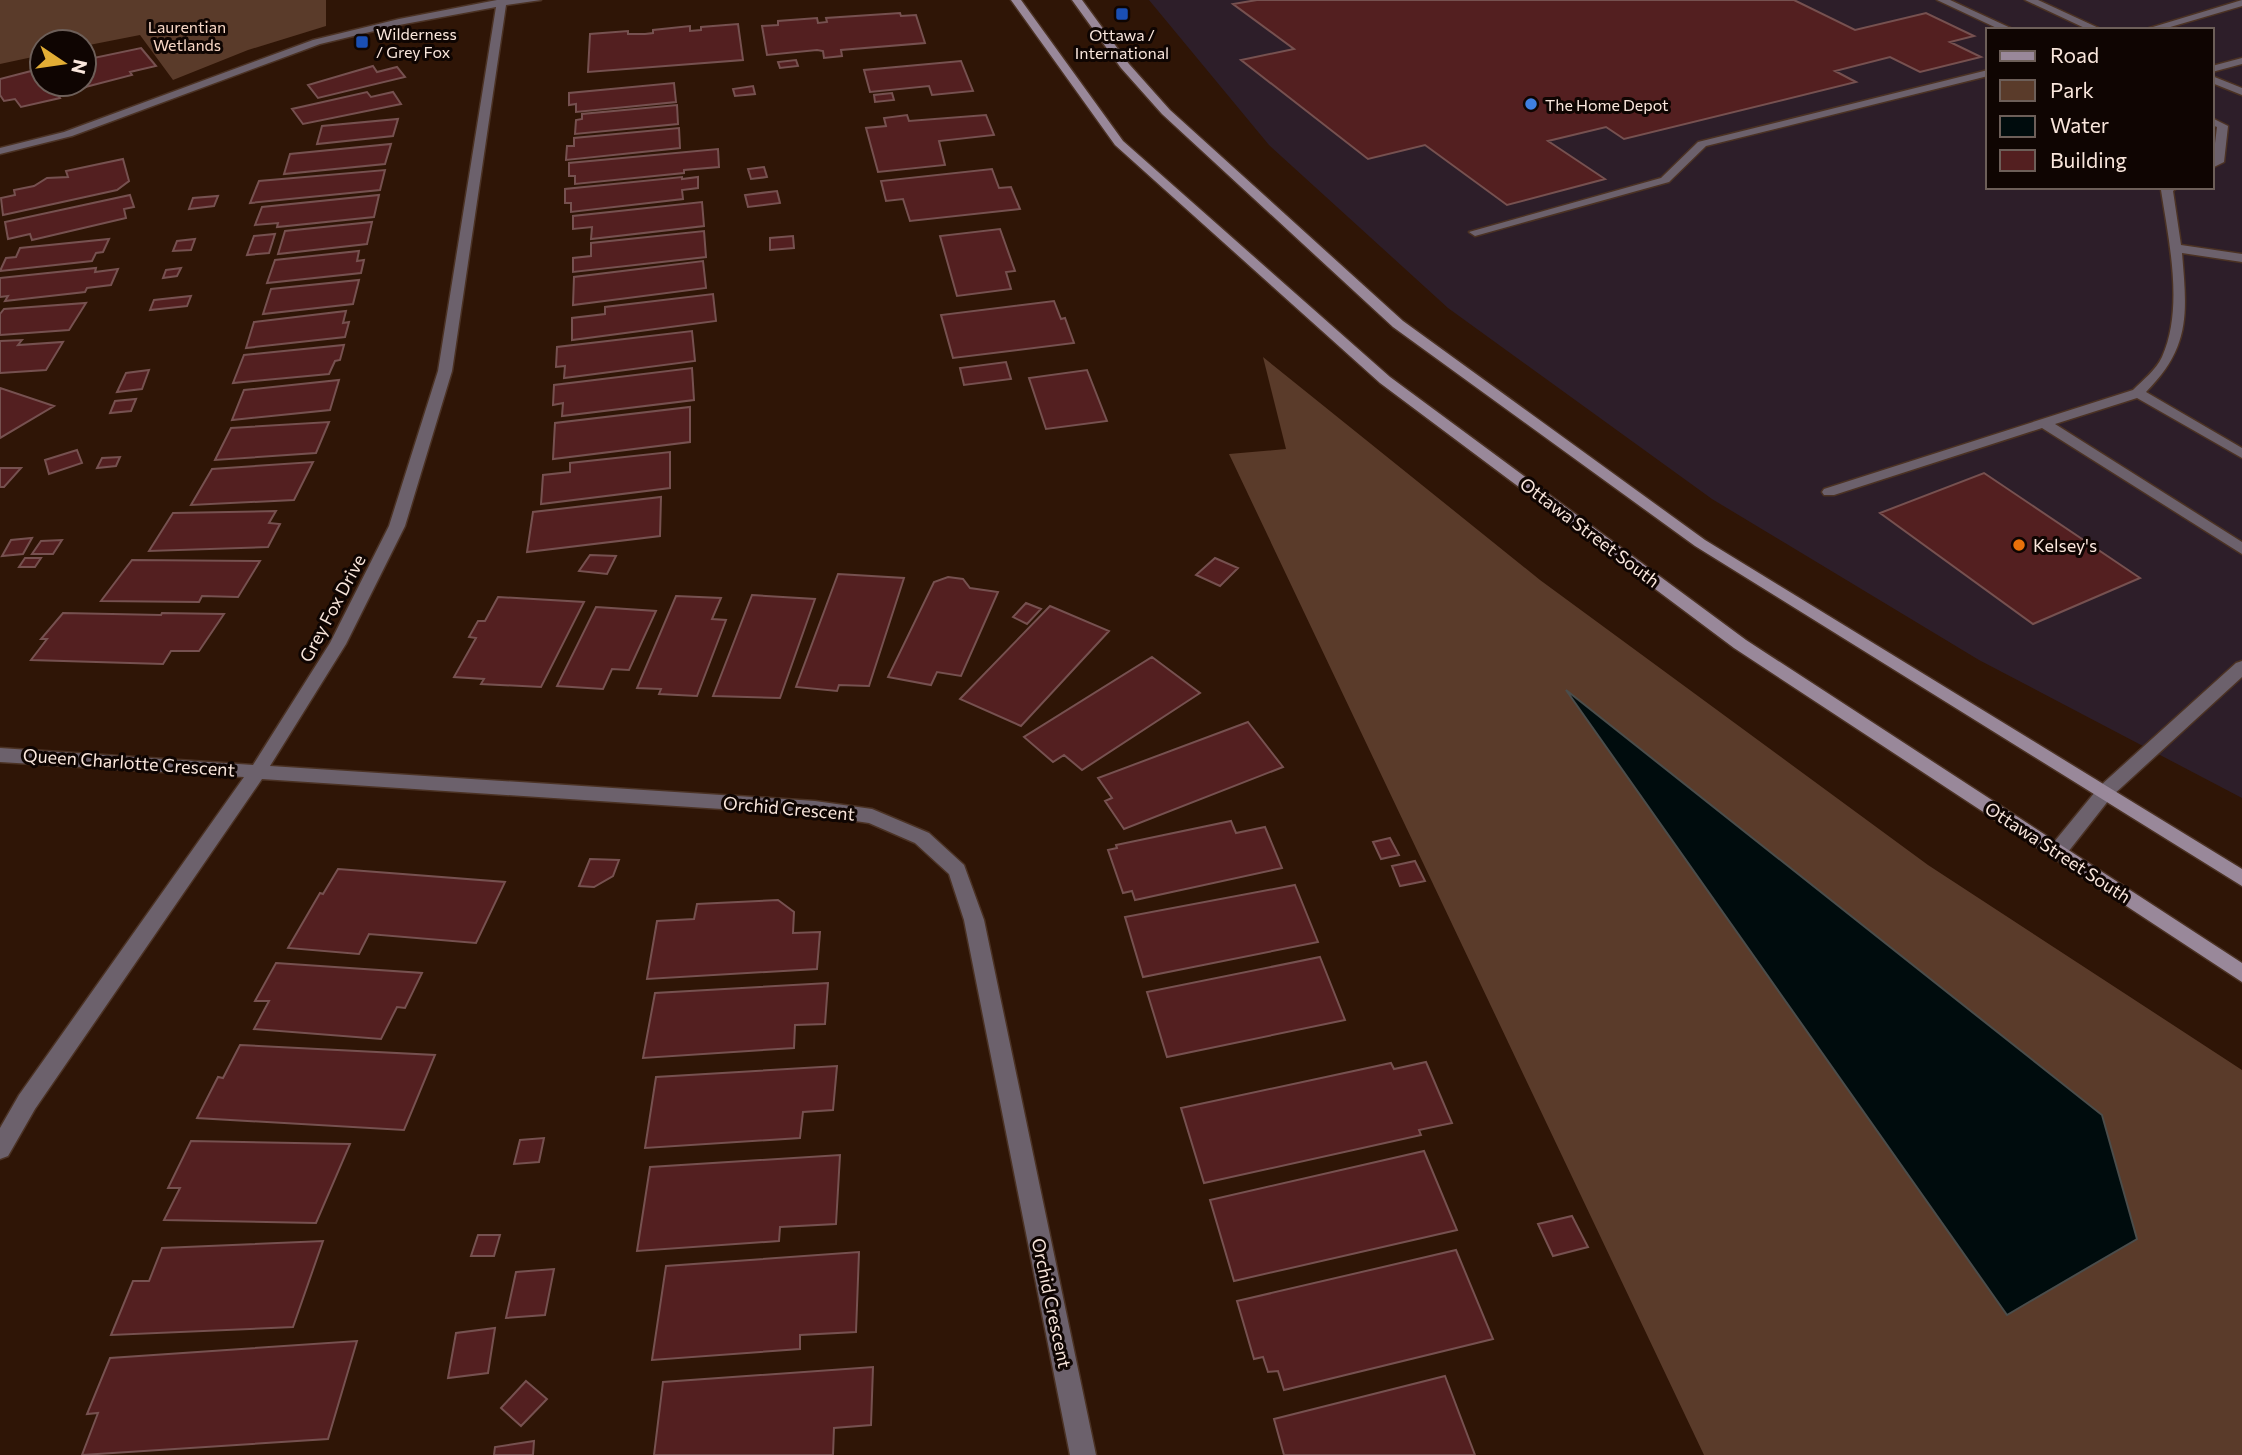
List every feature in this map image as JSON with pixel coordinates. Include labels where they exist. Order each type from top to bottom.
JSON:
[{"type":"main road","name":"Ottawa Street South","points":[[1016,0],[1119,143],[1385,380],[1740,644],[2242,974]]},
{"type":"main road","points":[[1077,0],[1125,66],[1166,112],[1398,324],[1700,543],[2242,878]]},
{"type":"street","points":[[0,151],[68,134],[317,42],[399,22],[502,2],[536,0]]},
{"type":"street","points":[[1942,0],[2005,28]]},
{"type":"street","points":[[2030,0],[2093,28]]},
{"type":"street","name":"Grey Fox Drive","points":[[0,1149],[27,1102],[258,771],[338,644],[397,526],[445,371],[502,2]]},
{"type":"street","points":[[2155,28],[2242,4]]},
{"type":"street","points":[[2214,68],[2242,61]]},
{"type":"street","points":[[1475,232],[1665,180],[1702,144],[1986,73]]},
{"type":"street","points":[[2214,80],[2242,92]]},
{"type":"street","points":[[2214,122],[2223,126],[2218,162],[2214,164]]},
{"type":"street","points":[[1829,492],[2138,393],[2169,358],[2175,333],[2175,248],[2169,189]]},
{"type":"street","points":[[2175,248],[2242,258]]},
{"type":"street","points":[[2138,393],[2242,454]]},
{"type":"street","points":[[2044,423],[2242,549]]},
{"type":"street","points":[[2057,852],[2106,792],[2242,667]]},
{"type":"street","name":"Queen Charlotte Crescent","points":[[0,755],[258,771]]},
{"type":"street","name":"Orchid Crescent","points":[[258,771],[358,780],[815,808],[872,816],[922,838],[957,870],[974,920],[1083,1455]]},
{"type":"shaded area","points":[[1149,0],[2242,0],[2242,798],[1979,660],[1712,499],[1448,308],[1269,145]]},
{"type":"green space","name":"Laurentian Wetlands","points":[[0,0],[326,0],[326,26],[248,50],[173,80],[140,35],[98,43],[98,28],[28,28],[28,58],[0,64]]},
{"type":"green space","points":[[1263,357],[1540,580],[1928,865],[2242,1070],[2242,1455],[1704,1455],[1229,454],[1286,449]]},
{"type":"water","points":[[1566,690],[2102,1115],[2137,1239],[2007,1315]]},
{"type":"building","name":"The Home Depot","points":[[1257,0],[1794,0],[1855,30],[1926,13],[1974,36],[1950,42],[1981,57],[1920,72],[1890,57],[1835,71],[1856,82],[1624,139],[1606,127],[1548,141],[1605,179],[1507,205],[1425,145],[1368,159],[1241,60],[1294,49],[1233,4]]},
{"type":"building","points":[[900,13],[901,16],[916,15],[925,43],[841,50],[842,56],[824,58],[823,51],[817,50],[767,55],[762,26],[778,25],[778,21],[817,18],[818,23],[827,22],[826,18]]},
{"type":"building","points":[[738,24],[743,60],[588,72],[590,34],[628,31],[628,34],[645,34],[653,33],[653,30],[690,26],[690,31],[701,30],[701,27]]},
{"type":"building","points":[[141,48],[156,66],[98,84],[98,57]]},
{"type":"building","points":[[796,60],[798,66],[780,68],[778,62]]},
{"type":"building","points":[[961,61],[973,91],[932,95],[929,86],[870,92],[864,70]]},
{"type":"building","points":[[373,66],[377,72],[397,67],[405,77],[318,98],[308,85]]},
{"type":"building","points":[[28,72],[28,98],[60,98],[21,107],[15,99],[4,101],[0,95],[0,79]]},
{"type":"building","points":[[674,83],[676,102],[576,112],[576,104],[569,105],[569,93]]},
{"type":"building","points":[[753,86],[755,94],[735,96],[733,89]]},
{"type":"building","points":[[367,92],[371,97],[393,92],[401,104],[303,124],[292,109]]},
{"type":"building","points":[[892,93],[894,100],[875,102],[874,95]]},
{"type":"building","points":[[677,105],[678,124],[575,134],[576,120],[582,119],[582,114]]},
{"type":"building","points":[[907,115],[909,121],[986,115],[994,135],[939,141],[945,165],[878,172],[866,128],[886,126],[884,118]]},
{"type":"building","points":[[398,119],[393,136],[317,144],[322,126]]},
{"type":"building","points":[[679,128],[680,148],[566,160],[567,146],[574,146],[574,138]]},
{"type":"building","points":[[391,144],[385,164],[284,174],[290,154]]},
{"type":"building","points":[[718,149],[719,167],[575,184],[575,176],[569,176],[569,163]]},
{"type":"building","points":[[123,159],[129,181],[117,190],[3,215],[1,198],[15,195],[14,190],[34,186],[47,178],[68,177],[66,171]]},
{"type":"building","points":[[764,167],[767,177],[751,179],[748,169]]},
{"type":"building","points":[[992,169],[999,188],[1011,187],[1020,209],[910,221],[903,199],[886,201],[881,181]]},
{"type":"building","points":[[385,170],[380,190],[250,203],[259,181]]},
{"type":"building","points":[[698,177],[698,188],[682,190],[683,199],[571,212],[571,203],[565,203],[565,189]]},
{"type":"building","points":[[777,191],[780,203],[748,207],[745,195]]},
{"type":"building","points":[[130,195],[134,207],[124,209],[126,218],[32,240],[30,234],[8,239],[5,222]]},
{"type":"building","points":[[379,195],[374,217],[277,227],[278,223],[255,225],[262,207]]},
{"type":"building","points":[[218,196],[214,206],[189,209],[193,198]]},
{"type":"building","points":[[702,202],[704,226],[591,239],[592,227],[573,229],[573,216]]},
{"type":"building","points":[[372,222],[367,244],[278,254],[285,231]]},
{"type":"building","points":[[1000,229],[1015,271],[1006,272],[1011,289],[957,296],[940,236]]},
{"type":"building","points":[[704,231],[706,257],[573,272],[573,258],[591,256],[591,243]]},
{"type":"building","points":[[275,234],[269,253],[247,255],[254,236]]},
{"type":"building","points":[[793,236],[794,248],[770,250],[770,238]]},
{"type":"building","points":[[109,239],[103,252],[96,253],[92,261],[0,271],[6,258],[16,257],[20,248]]},
{"type":"building","points":[[195,239],[191,250],[173,251],[177,241]]},
{"type":"building","points":[[359,251],[357,261],[364,260],[361,273],[267,283],[275,260]]},
{"type":"building","points":[[703,261],[706,288],[573,305],[574,277]]},
{"type":"building","points":[[96,268],[95,272],[118,269],[111,285],[87,288],[85,292],[5,301],[8,296],[0,297],[0,278]]},
{"type":"building","points":[[181,268],[177,276],[163,278],[166,270]]},
{"type":"building","points":[[359,280],[353,304],[263,314],[271,289]]},
{"type":"building","points":[[713,294],[716,321],[572,340],[572,318],[605,314],[605,307]]},
{"type":"building","points":[[191,296],[187,306],[150,310],[154,300]]},
{"type":"building","points":[[1054,301],[1061,319],[1065,318],[1074,343],[953,358],[941,315]]},
{"type":"building","points":[[86,303],[69,330],[0,335],[0,314],[4,309]]},
{"type":"building","points":[[346,311],[343,323],[349,322],[345,337],[246,348],[254,322]]},
{"type":"building","points":[[692,331],[695,361],[564,378],[565,366],[556,367],[557,347]]},
{"type":"building","points":[[22,340],[18,345],[63,342],[46,370],[0,373],[0,341]]},
{"type":"building","points":[[344,345],[340,360],[335,361],[329,374],[233,383],[244,355]]},
{"type":"building","points":[[1006,362],[1011,379],[964,385],[960,368]]},
{"type":"building","points":[[692,368],[694,400],[562,416],[563,403],[553,405],[554,385]]},
{"type":"building","points":[[149,370],[142,389],[117,392],[126,373]]},
{"type":"building","points":[[1087,370],[1107,421],[1046,429],[1029,378]]},
{"type":"building","points":[[339,380],[330,410],[232,420],[244,390]]},
{"type":"building","points":[[0,388],[54,406],[0,438]]},
{"type":"building","points":[[136,399],[131,411],[110,413],[115,401]]},
{"type":"building","points":[[690,407],[690,442],[553,459],[555,423]]},
{"type":"building","points":[[329,422],[316,453],[215,460],[231,428]]},
{"type":"building","points":[[77,450],[82,463],[49,474],[45,460]]},
{"type":"building","points":[[670,452],[670,488],[541,504],[543,475],[570,472],[570,463]]},
{"type":"building","points":[[120,457],[116,466],[97,468],[102,458]]},
{"type":"building","points":[[313,462],[294,500],[191,505],[212,469]]},
{"type":"building","points":[[0,468],[21,468],[4,487],[0,487]]},
{"type":"building","points":[[1984,473],[2140,578],[2033,624],[1880,513]]},
{"type":"building","points":[[661,497],[660,536],[527,552],[533,512]]},
{"type":"building","points":[[276,511],[269,523],[280,524],[268,547],[149,551],[173,513]]},
{"type":"building","points":[[32,538],[23,554],[2,556],[11,540]]},
{"type":"building","points":[[62,540],[53,554],[32,554],[41,541]]},
{"type":"building","points":[[590,555],[616,556],[607,574],[579,571]]},
{"type":"building","points":[[25,558],[41,558],[35,567],[19,567]]},
{"type":"building","points":[[1215,558],[1238,568],[1220,586],[1196,575]]},
{"type":"building","points":[[132,560],[260,561],[238,597],[202,596],[199,602],[101,601]]},
{"type":"building","points":[[838,574],[904,578],[869,686],[839,685],[837,691],[796,687]]},
{"type":"building","points":[[948,577],[963,579],[970,588],[998,592],[961,676],[937,672],[931,685],[888,677],[934,582]]},
{"type":"building","points":[[752,595],[815,599],[780,698],[713,696]]},
{"type":"building","points":[[676,596],[721,598],[712,619],[726,620],[697,696],[659,694],[661,689],[637,688]]},
{"type":"building","points":[[498,597],[584,602],[541,687],[481,684],[484,679],[454,677],[476,638],[469,637],[478,621],[485,621]]},
{"type":"building","points":[[1026,603],[1041,609],[1027,624],[1013,617]]},
{"type":"building","points":[[1050,606],[1109,631],[1021,726],[960,699]]},
{"type":"building","points":[[596,607],[656,611],[629,670],[612,669],[603,689],[557,686]]},
{"type":"building","points":[[63,613],[224,614],[199,651],[171,651],[163,664],[31,660],[47,639],[41,639]]},
{"type":"building","points":[[1152,657],[1200,693],[1082,770],[1064,755],[1053,762],[1024,737]]},
{"type":"building","points":[[1248,722],[1283,767],[1124,829],[1105,801],[1112,798],[1098,778]]},
{"type":"building","points":[[1231,821],[1236,833],[1265,827],[1282,868],[1135,900],[1132,891],[1123,893],[1108,850],[1117,848],[1116,845]]},
{"type":"building","points":[[1390,838],[1399,855],[1381,859],[1373,842]]},
{"type":"building","points":[[590,859],[619,860],[613,876],[594,887],[579,886]]},
{"type":"building","points":[[1415,861],[1425,881],[1400,886],[1392,866]]},
{"type":"building","points":[[338,869],[505,882],[476,943],[369,934],[359,954],[288,948],[320,893],[323,894]]},
{"type":"building","points":[[1295,885],[1318,942],[1143,977],[1125,917]]},
{"type":"building","points":[[778,900],[794,912],[793,933],[820,932],[817,969],[647,979],[657,921],[694,919],[697,904]]},
{"type":"building","points":[[1320,957],[1345,1020],[1167,1057],[1147,992]]},
{"type":"building","points":[[276,963],[422,973],[405,1008],[397,1007],[381,1039],[254,1029],[269,1001],[255,1001]]},
{"type":"building","points":[[828,983],[825,1024],[795,1025],[794,1048],[643,1058],[655,993]]},
{"type":"building","points":[[240,1045],[435,1055],[404,1130],[197,1118],[218,1077],[223,1078]]},
{"type":"building","points":[[1426,1062],[1452,1123],[1419,1130],[1421,1135],[1204,1183],[1181,1108],[1391,1063],[1394,1069]]},
{"type":"building","points":[[837,1066],[833,1110],[803,1112],[800,1138],[645,1148],[656,1077]]},
{"type":"building","points":[[544,1138],[539,1162],[514,1164],[520,1140]]},
{"type":"building","points":[[191,1141],[350,1144],[316,1223],[164,1220],[180,1188],[168,1188]]},
{"type":"building","points":[[1424,1151],[1457,1230],[1234,1281],[1210,1200]]},
{"type":"building","points":[[840,1155],[836,1224],[780,1227],[779,1241],[637,1251],[650,1167]]},
{"type":"building","points":[[1572,1216],[1588,1247],[1553,1256],[1538,1224]]},
{"type":"building","points":[[478,1235],[500,1235],[494,1256],[471,1256]]},
{"type":"building","points":[[323,1241],[293,1327],[111,1335],[133,1281],[149,1281],[162,1248]]},
{"type":"building","points":[[1456,1250],[1493,1339],[1284,1390],[1278,1371],[1268,1372],[1263,1357],[1254,1359],[1237,1301]]},
{"type":"building","points":[[859,1252],[856,1332],[800,1335],[800,1349],[652,1360],[666,1266]]},
{"type":"building","points":[[554,1269],[545,1315],[506,1318],[516,1272]]},
{"type":"building","points":[[495,1328],[488,1373],[448,1378],[456,1333]]},
{"type":"building","points":[[357,1341],[328,1439],[82,1455],[98,1413],[87,1414],[110,1358]]},
{"type":"building","points":[[873,1367],[871,1425],[834,1428],[833,1455],[654,1455],[663,1382]]},
{"type":"building","points":[[1445,1376],[1475,1455],[1284,1455],[1274,1419]]},
{"type":"building","points":[[526,1381],[547,1399],[521,1426],[501,1408]]},
{"type":"building","points":[[534,1441],[533,1455],[494,1455],[495,1447]]},
{"type":"place","name":"Ottawa / International","points":[[1122,14]]},
{"type":"place","name":"Wilderness / Grey Fox","points":[[362,42]]},
{"type":"place","name":"The Home Depot","points":[[1531,104]]},
{"type":"place","name":"Kelsey's","points":[[2019,545]]}]
